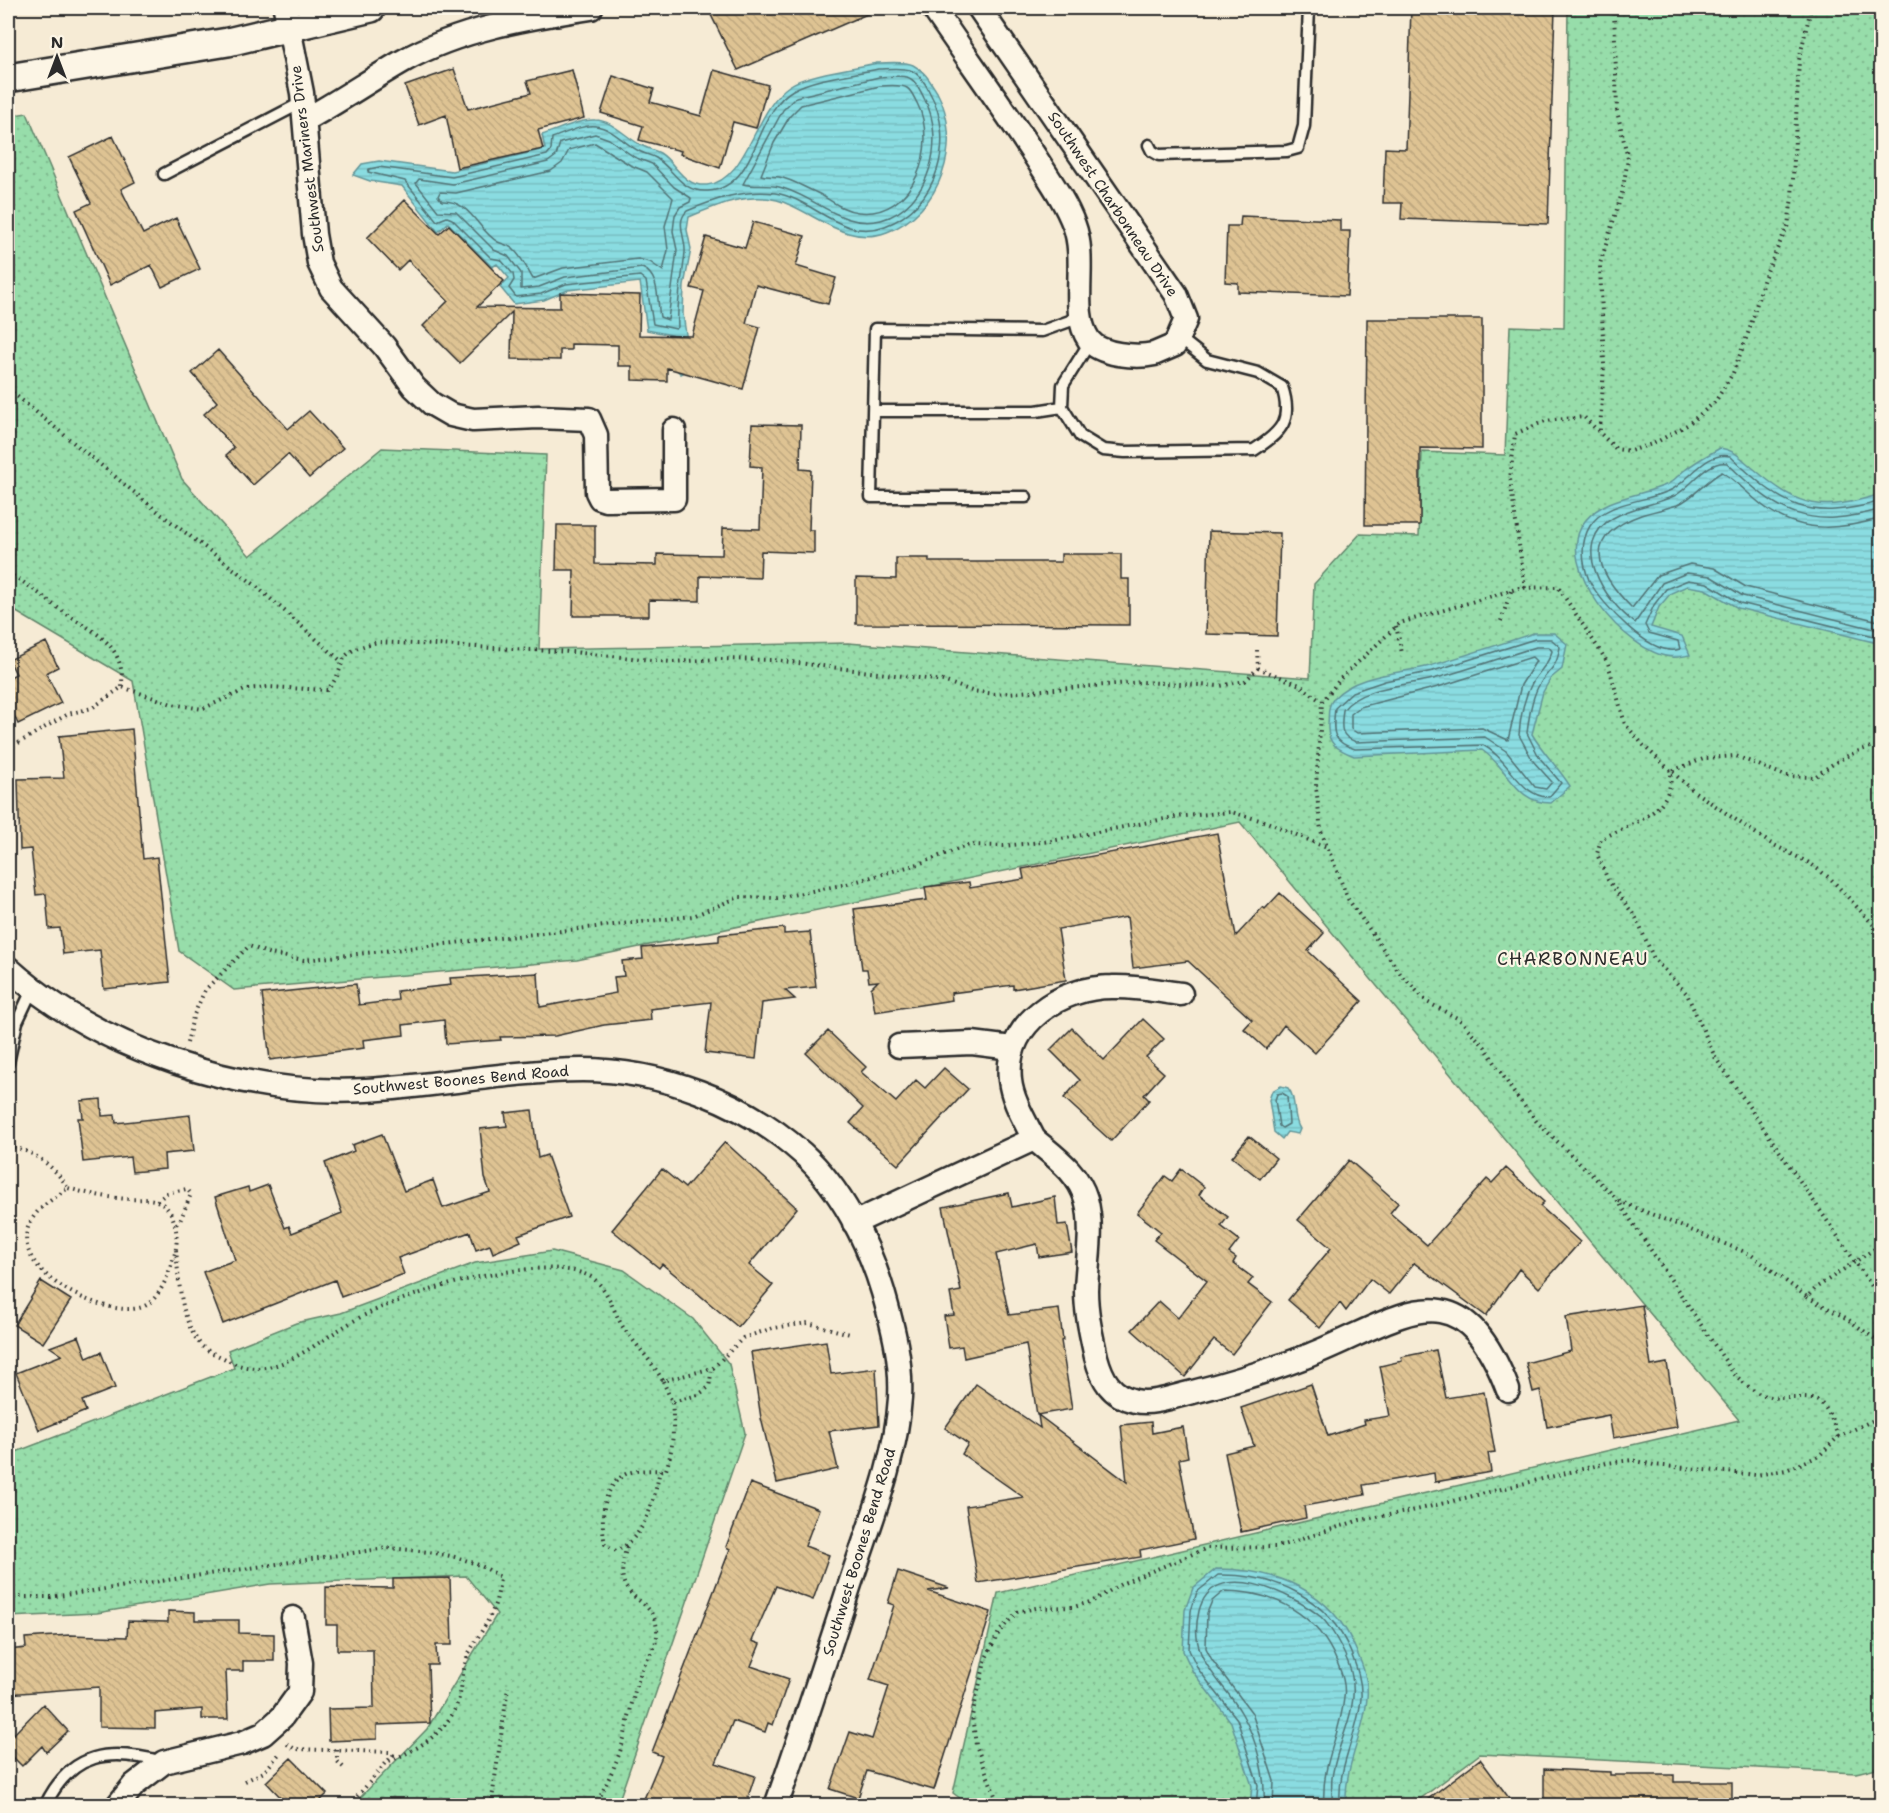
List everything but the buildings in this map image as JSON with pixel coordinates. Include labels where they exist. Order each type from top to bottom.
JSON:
[{"type":"street","points":[[8,78],[228,42],[287,18],[371,8]]},
{"type":"street","points":[[304,111],[404,60],[469,33],[535,17],[591,8]]},
{"type":"street","points":[[933,8],[1062,199],[1075,227],[1081,257],[1078,318],[1090,342],[1109,352],[1152,354],[1175,345],[1178,337]]},
{"type":"street","name":"Southwest Charbonneau Drive","points":[[980,8],[1176,294],[1186,319],[1178,337]]},
{"type":"street","name":"Southwest Mariners Drive","points":[[287,18],[304,111],[314,234],[319,263],[331,288],[384,346],[414,387],[432,404],[451,415],[473,420],[538,417],[589,419],[596,435],[597,492],[606,500],[674,500],[674,430]]},
{"type":"street","name":"Southwest Boones Bend Road","points":[[8,968],[32,990],[61,1009],[126,1042],[232,1079],[276,1087],[365,1090],[542,1072],[586,1070],[632,1075],[677,1084],[721,1101],[764,1123],[796,1148],[834,1190],[854,1223],[878,1276],[896,1335],[900,1398],[896,1429],[882,1489],[776,1806]]},
{"type":"street","points":[[1181,994],[1112,987],[1068,996],[1046,1006],[1027,1023],[1012,1048],[1010,1080],[1019,1110],[1034,1139],[1073,1172],[1086,1199],[1090,1229],[1087,1320],[1101,1376],[1115,1394],[1136,1401],[1158,1400],[1224,1384],[1309,1355],[1393,1317],[1415,1310],[1439,1310],[1461,1319],[1481,1337],[1497,1362],[1508,1390]]},
{"type":"street","points":[[899,1046],[972,1042],[1012,1048]]},
{"type":"street","points":[[854,1223],[1034,1139]]},
{"type":"street","points":[[117,1806],[134,1785],[164,1762],[242,1743],[263,1734],[282,1717],[300,1692],[301,1663],[293,1618]]},
{"type":"lane","points":[[1149,145],[1152,151],[1159,155],[1287,151],[1298,147],[1304,126],[1309,8]]},
{"type":"lane","points":[[164,174],[304,111]]},
{"type":"lane","points":[[1026,497],[871,497],[875,329],[1042,331],[1078,318]]},
{"type":"lane","points":[[1090,342],[1063,386],[1062,407],[1080,436],[1103,450],[1210,452],[1254,450],[1272,439],[1286,421],[1287,403],[1282,387],[1258,373],[1207,360],[1178,337]]},
{"type":"lane","points":[[873,411],[1036,411],[1062,407]]},
{"type":"lane","points":[[8,1063],[17,1022],[32,990]]},
{"type":"lane","points":[[45,1806],[68,1771],[89,1760],[110,1755],[132,1754],[164,1762]]},
{"type":"path","points":[[1600,430],[1604,365],[1600,264],[1622,194],[1628,159],[1617,111],[1614,8]]},
{"type":"path","points":[[1524,588],[1510,479],[1515,434],[1545,422],[1584,417],[1600,430],[1616,449],[1630,451],[1655,443],[1687,425],[1714,402],[1733,373],[1750,328],[1764,278],[1788,225],[1792,198],[1799,60],[1811,8]]},
{"type":"path","points":[[8,389],[162,515],[255,585],[340,661]]},
{"type":"path","points":[[8,573],[71,618],[99,633],[118,658],[122,687]]},
{"type":"path","points":[[1838,1437],[1831,1414],[1808,1396],[1770,1397],[1758,1393],[1734,1374],[1618,1201],[1537,1122],[1514,1093],[1485,1047],[1459,1019],[1427,1002],[1400,973],[1348,900],[1321,831],[1316,786],[1322,702],[1341,678],[1396,626],[1433,612],[1511,590],[1558,587],[1608,663],[1625,723],[1646,748],[1695,792],[1770,843],[1811,864],[1831,879],[1881,934]]},
{"type":"path","points":[[1501,621],[1511,590]]},
{"type":"path","points":[[1396,626],[1402,653]]},
{"type":"path","points":[[122,687],[172,704],[202,709],[247,689],[268,687],[327,690],[335,681],[340,661],[354,648],[378,642],[572,652],[671,662],[719,658],[774,660],[943,681],[972,691],[995,694],[1142,682],[1220,686],[1245,681],[1258,669]]},
{"type":"path","points":[[1257,650],[1258,669]]},
{"type":"path","points":[[1258,669],[1300,685],[1322,702]]},
{"type":"path","points":[[8,749],[68,714],[92,708],[122,687]]},
{"type":"path","points":[[1671,771],[1706,758],[1736,756],[1786,776],[1815,777],[1834,762],[1860,749],[1881,744]]},
{"type":"path","points":[[1671,771],[1671,786],[1659,807],[1638,823],[1601,839],[1597,854],[1608,880],[1636,918],[1654,959],[1687,994],[1715,1057],[1881,1301]]},
{"type":"path","points":[[187,1044],[193,1017],[205,990],[249,946],[270,954],[304,960],[693,915],[739,897],[777,898],[847,884],[918,864],[969,845],[1003,846],[1051,841],[1175,817],[1231,812],[1267,822],[1328,848]]},
{"type":"path","points":[[8,1146],[22,1148],[38,1156],[68,1188],[100,1196],[157,1201],[167,1209],[175,1225],[180,1293],[189,1324],[202,1346],[241,1368],[258,1370],[292,1359],[368,1313],[430,1291],[489,1274],[561,1268],[588,1275],[606,1292],[624,1328],[663,1381],[672,1400],[674,1425],[671,1456],[666,1470],[629,1473],[613,1484],[603,1507],[602,1530],[605,1544],[616,1551],[627,1546]]},
{"type":"path","points":[[68,1188],[41,1207],[26,1232],[28,1251],[54,1283],[82,1299],[134,1309],[146,1306],[157,1295],[176,1250]]},
{"type":"path","points":[[157,1201],[167,1193],[187,1189],[191,1194],[180,1221],[175,1225]]},
{"type":"path","points":[[1618,1201],[1750,1254],[1807,1297],[1846,1318],[1881,1344]]},
{"type":"path","points":[[1807,1297],[1854,1260],[1881,1244]]},
{"type":"path","points":[[663,1381],[712,1368],[743,1338],[773,1328],[808,1323],[850,1334]]},
{"type":"path","points":[[672,1400],[672,1402],[698,1395],[709,1387],[712,1368]]},
{"type":"path","points":[[999,1806],[976,1745],[972,1716],[986,1658],[999,1632],[1017,1612],[1036,1608],[1074,1607],[1094,1601],[1121,1584],[1207,1548],[1277,1546],[1360,1520],[1412,1511],[1606,1463],[1632,1460],[1654,1465],[1757,1475],[1786,1470],[1820,1456],[1838,1437],[1881,1416]]},
{"type":"path","points":[[596,1806],[623,1744],[641,1672],[656,1645],[655,1621],[624,1586],[621,1564],[627,1546],[646,1520],[660,1470]]},
{"type":"path","points":[[8,1598],[51,1597],[387,1548],[434,1552],[486,1567],[500,1577],[498,1602],[468,1655],[459,1700],[448,1723],[414,1751],[389,1761]]},
{"type":"path","points":[[491,1806],[508,1687]]},
{"type":"path","points":[[282,1734],[288,1744],[295,1749],[390,1752],[393,1755],[349,1806]]},
{"type":"path","points":[[245,1781],[264,1772],[288,1744]]},
{"type":"path","points":[[338,1750],[337,1761],[345,1769]]},
{"type":"green space","points":[[1568,8],[1881,8],[1881,1767],[1856,1773],[1480,1754],[1412,1805],[969,1805],[953,1793],[998,1593],[1739,1420],[1240,822],[577,960],[234,990],[179,951],[133,681],[8,607],[8,116],[27,113],[182,479],[250,556],[382,448],[546,455],[539,649],[848,643],[1310,678],[1314,584],[1360,534],[1419,536],[1422,452],[1505,455],[1510,326],[1564,328]]},
{"type":"green space","points":[[552,1251],[624,1270],[693,1319],[729,1364],[745,1433],[617,1806],[353,1805],[427,1729],[497,1614],[466,1576],[270,1584],[97,1613],[8,1617],[8,1455],[234,1368],[228,1350],[296,1323],[341,1313],[475,1263]]},
{"type":"water","points":[[877,63],[913,65],[924,73],[937,92],[945,112],[948,132],[947,153],[934,192],[921,209],[906,222],[887,232],[872,236],[843,232],[790,205],[765,198],[732,201],[689,217],[687,230],[691,249],[684,286],[683,314],[691,368],[681,374],[671,365],[672,335],[647,330],[640,282],[568,290],[544,300],[514,304],[500,287],[509,278],[497,264],[492,267],[448,223],[438,232],[402,186],[370,181],[353,175],[362,164],[379,161],[452,171],[545,149],[542,135],[575,123],[595,120],[614,126],[637,143],[660,153],[686,179],[699,185],[707,185],[721,181],[732,171],[742,158],[767,111],[789,86],[807,78]]},
{"type":"water","points":[[1720,448],[1734,453],[1785,492],[1813,503],[1827,505],[1843,503],[1881,494],[1881,644],[1738,608],[1705,589],[1687,586],[1671,593],[1659,607],[1651,627],[1682,636],[1690,655],[1672,657],[1654,652],[1634,641],[1598,604],[1585,583],[1578,560],[1577,539],[1585,521],[1593,513],[1613,501],[1668,484],[1693,464]]},
{"type":"water","points":[[1534,633],[1554,633],[1567,644],[1562,669],[1551,678],[1543,692],[1532,734],[1570,786],[1551,803],[1539,802],[1521,791],[1482,750],[1354,756],[1338,748],[1331,741],[1328,732],[1330,704],[1344,690],[1355,684],[1433,665]]},
{"type":"water","points":[[1281,1086],[1288,1088],[1291,1092],[1300,1129],[1298,1134],[1287,1132],[1282,1139],[1274,1132],[1269,1100],[1272,1091]]},
{"type":"water","points":[[1216,1569],[1260,1573],[1300,1587],[1317,1598],[1346,1629],[1363,1668],[1367,1692],[1365,1712],[1348,1776],[1346,1805],[1250,1805],[1252,1786],[1231,1722],[1193,1672],[1183,1651],[1185,1610],[1193,1588]]},
{"type":"district","name":"CHARBONNEAU","points":[[1573,959]]}]
